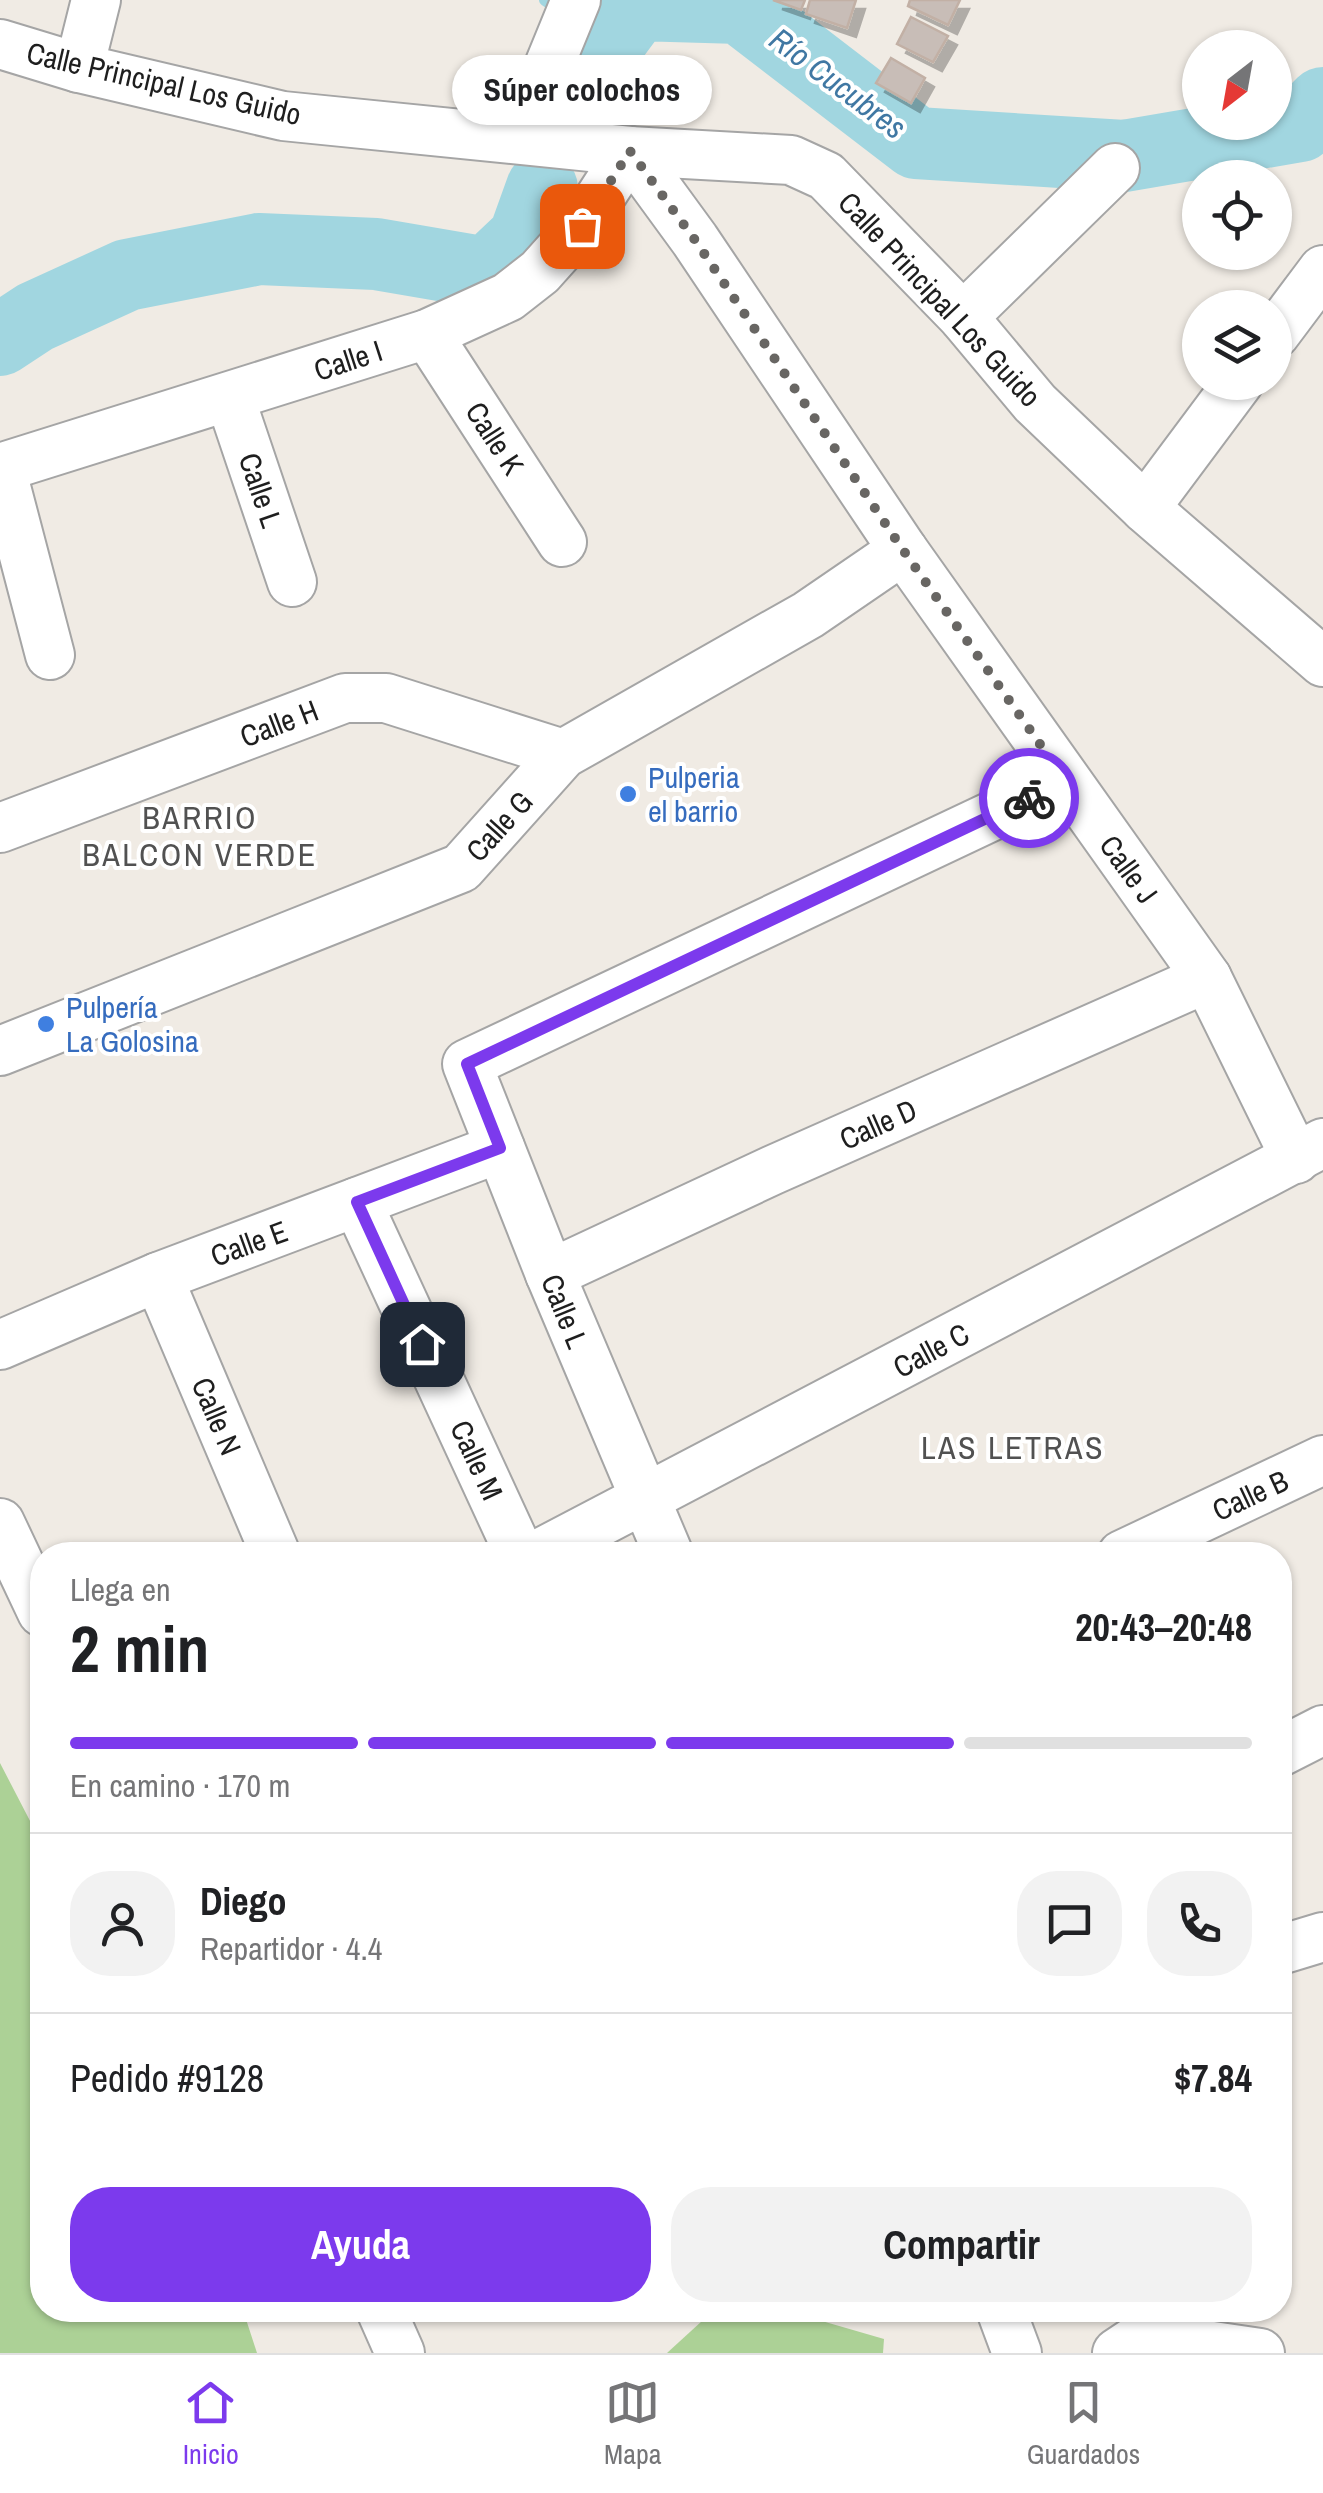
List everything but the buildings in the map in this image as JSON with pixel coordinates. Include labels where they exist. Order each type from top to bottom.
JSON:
[{"type":"street","points":[[78,68],[96,0]]},
{"type":"street","points":[[519,139],[576,0]]},
{"type":"street","name":"Calle Principal Los Guido","points":[[0,44],[78,68],[283,116],[630,151],[790,160],[826,176],[963,317],[1035,403],[1145,508],[1323,662]]},
{"type":"street","name":"Calle I","points":[[0,468],[428,334],[508,297],[540,272],[582,226],[630,151]]},
{"type":"street","name":"Calle J","points":[[630,151],[695,240],[903,550],[1208,978],[1310,1151]]},
{"type":"street","points":[[963,317],[1115,168]]},
{"type":"street","points":[[1292,311],[1323,270]]},
{"type":"street","name":"Calle K","points":[[428,334],[562,542]]},
{"type":"street","name":"Calle L","points":[[230,398],[292,582]]},
{"type":"street","points":[[1145,508],[1225,400]]},
{"type":"street","points":[[0,468],[50,655]]},
{"type":"street","name":"Calle G","points":[[0,1050],[461,868],[563,754],[808,614],[903,550]]},
{"type":"street","name":"Calle H","points":[[0,828],[345,698],[386,698],[563,754]]},
{"type":"street","name":"Calle L","points":[[663,1542],[467,1064],[1066,781]]},
{"type":"street","name":"Calle D","points":[[550,1274],[773,1170],[1208,978]]},
{"type":"street","name":"Calle E","points":[[0,1345],[158,1277],[500,1148]]},
{"type":"street","name":"Calle C","points":[[563,1542],[1310,1151]]},
{"type":"street","name":"Calle M","points":[[357,1202],[514,1542]]},
{"type":"street","name":"Calle N","points":[[158,1277],[270,1542]]},
{"type":"street","name":"Calle B","points":[[1150,1542],[1323,1460]]},
{"type":"street","points":[[0,1522],[30,1586]]},
{"type":"street","points":[[1292,1746],[1323,1730]]},
{"type":"street","points":[[1292,1946],[1323,1937]]},
{"type":"street","points":[[386,2322],[400,2353]]},
{"type":"street","points":[[1006,2322],[1017,2353]]},
{"type":"street","points":[[1117,2353],[1135,2341],[1152,2337],[1260,2353]]},
{"type":"green space","points":[[0,1763],[30,1821],[30,2322],[247,2322],[257,2353],[0,2353]]},
{"type":"green space","points":[[701,2322],[825,2322],[884,2339],[883,2353],[667,2353]]},
{"type":"waterway","name":"Río Cucubres","points":[[579,101],[614,36],[637,5],[740,8],[916,143],[1124,156],[1300,126],[1323,103]]},
{"type":"waterway","points":[[583,24],[614,36]]},
{"type":"waterway","name":"Río Cucubres","points":[[0,340],[35,317],[127,275],[259,249],[376,254],[487,273],[524,238],[542,188]]},
{"type":"way so far","points":[[582,226],[630,151],[1066,781],[1029,798]]},
{"type":"place","name":"Súper colochos","points":[[582,226]]},
{"type":"place","name":"Pulperia el barrio","points":[[628,794]]},
{"type":"place","name":"Pulpería La Golosina","points":[[46,1024]]},
{"type":"district","name":"BARRIO BALCON VERDE","points":[[200,836]]},
{"type":"district","name":"LAS LETRAS","points":[[1013,1447]]},
{"type":"route","points":[[422,1344],[357,1202],[500,1148],[467,1064],[1029,798]]}]
